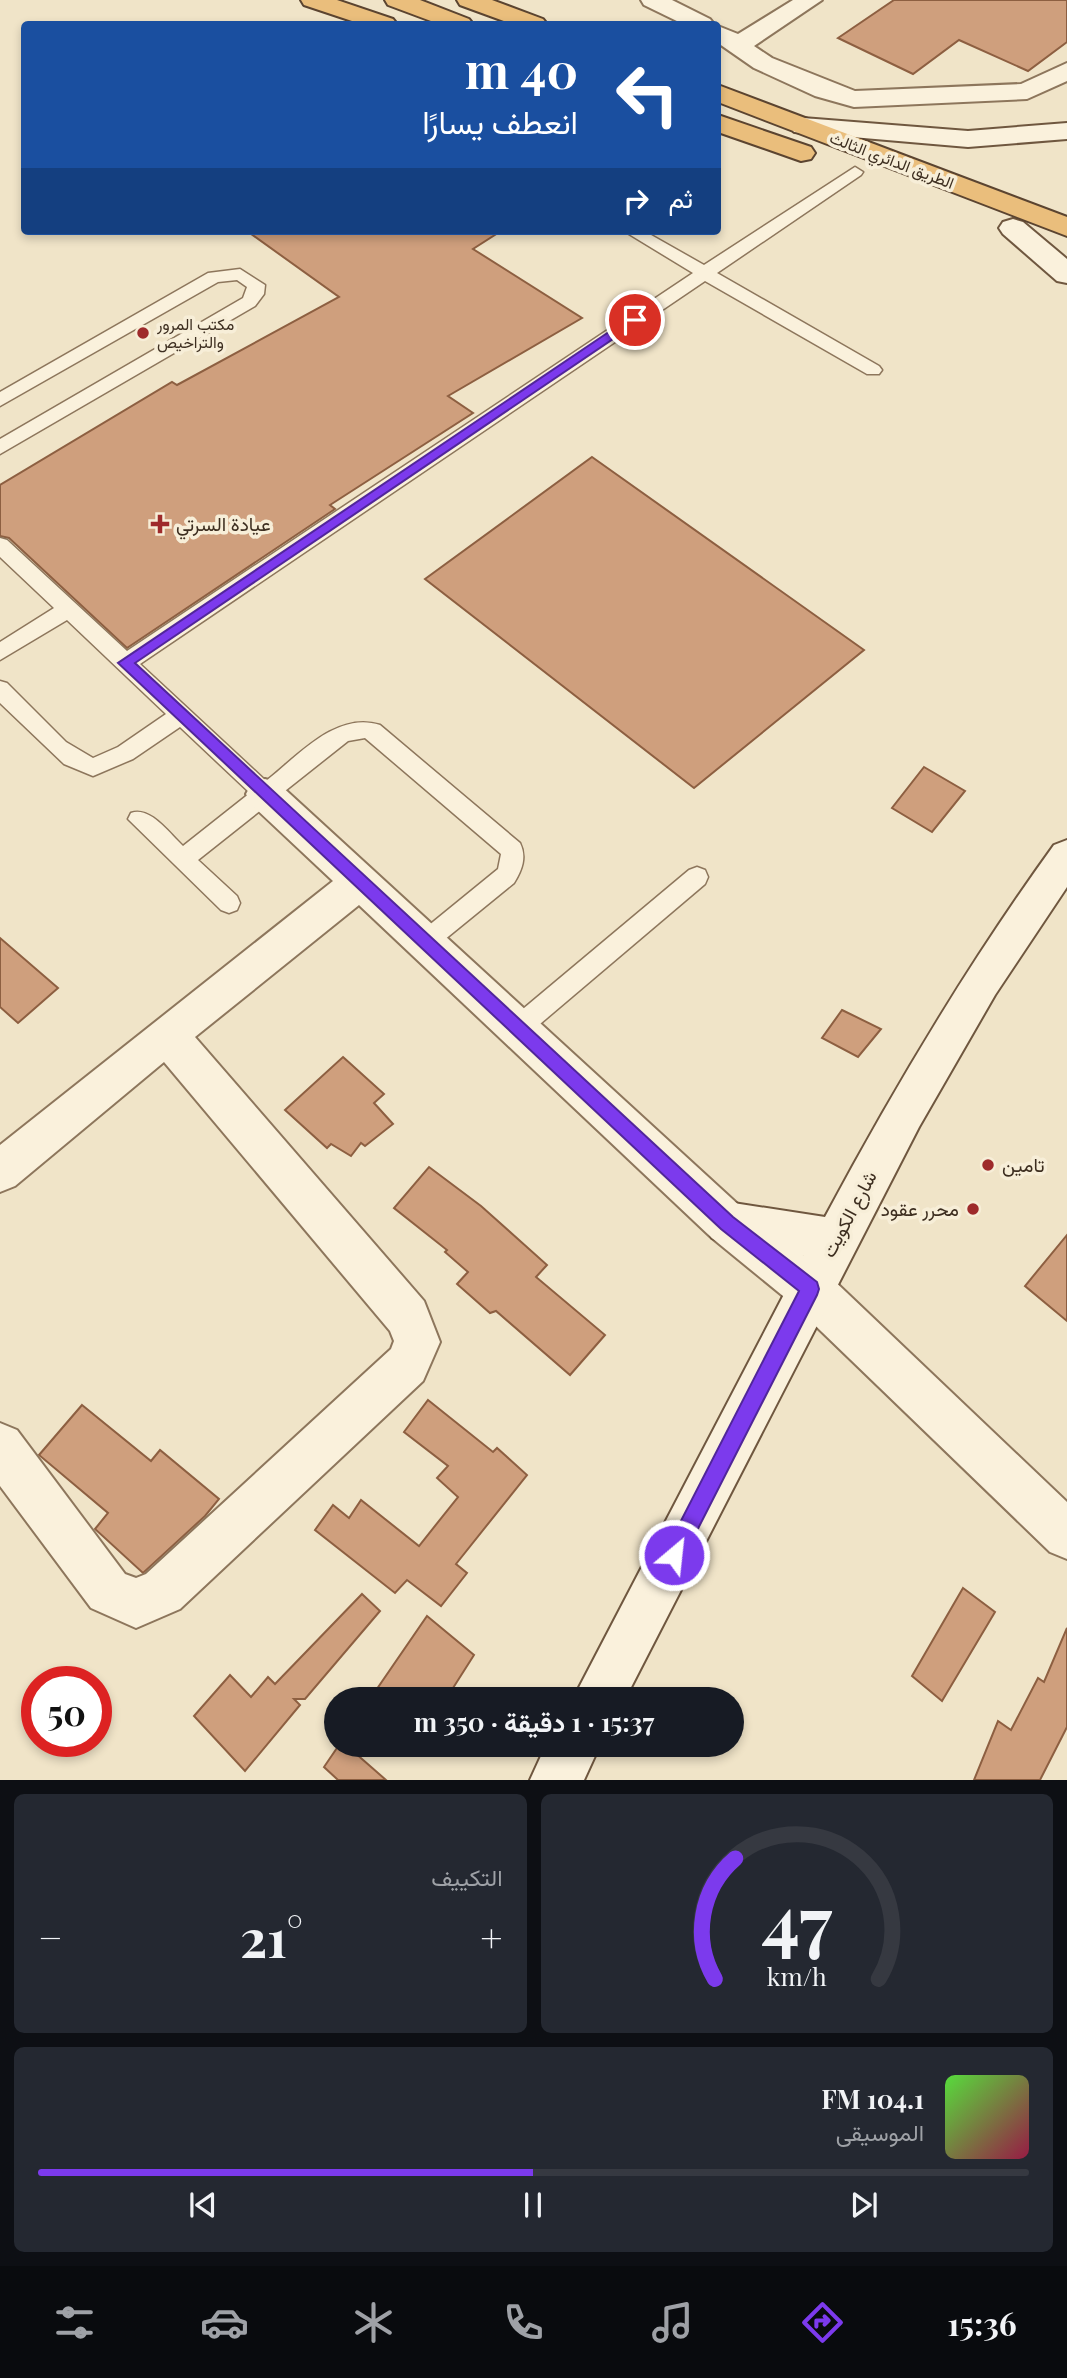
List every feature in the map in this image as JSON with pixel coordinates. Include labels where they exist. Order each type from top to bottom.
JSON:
[{"type":"highway","points":[[313,0],[375,21]]},
{"type":"highway","points":[[397,0],[452,21]]},
{"type":"highway","points":[[469,0],[526,21]]},
{"type":"highway","points":[[506,0],[551,21]]},
{"type":"highway","name":"الطريق الدائري الثالث","points":[[721,94],[1067,226]]},
{"type":"highway","name":"الطريق الدائري الثالث","points":[[721,124],[1067,249]]},
{"type":"street","points":[[653,0],[695,21]]},
{"type":"street","points":[[810,0],[728,38],[763,64],[824,90],[855,99],[990,95],[1027,91],[1067,71]]},
{"type":"street","points":[[803,126],[933,138],[1003,138],[1067,131]]},
{"type":"street","points":[[1013,228],[1067,274]]},
{"type":"street","points":[[265,794],[727,1223],[810,1289],[1067,1535]]},
{"type":"street","name":"شارع الكويت","points":[[604,1687],[834,1240],[905,1110],[974,994],[1067,856]]},
{"type":"street","points":[[0,1172],[360,882]]},
{"type":"street","points":[[0,1447],[108,1591],[135,1604],[163,1592],[407,1365],[417,1342],[408,1317],[167,1035]]},
{"type":"street","points":[[727,1223],[834,1240]]},
{"type":"street","points":[[556,1780],[568,1757]]},
{"type":"lane","points":[[125,663],[855,172]]},
{"type":"lane","points":[[639,235],[873,370]]},
{"type":"lane","points":[[0,400],[214,277],[240,274],[250,278],[256,285],[255,294],[249,302],[0,447]]},
{"type":"lane","points":[[0,545],[265,794]]},
{"type":"lane","points":[[0,652],[68,609]]},
{"type":"lane","points":[[0,689],[73,760],[91,767],[110,761],[181,715]]},
{"type":"lane","points":[[182,859],[340,735],[360,729],[372,731],[506,844],[513,859],[506,876],[425,942]]},
{"type":"lane","points":[[139,819],[229,903]]},
{"type":"lane","points":[[519,1027],[697,877]]},
{"type":"building","points":[[894,0],[1067,0],[1067,42],[1028,71],[959,40],[913,74],[838,38]]},
{"type":"building","points":[[253,235],[495,235],[473,249],[582,318],[448,396],[473,413],[330,505],[335,509],[127,648],[9,538],[0,536],[0,485],[172,382],[177,385],[339,297]]},
{"type":"building","points":[[592,457],[864,650],[694,788],[425,579]]},
{"type":"building","points":[[924,767],[965,791],[932,832],[892,808]]},
{"type":"building","points":[[0,938],[58,988],[18,1023],[0,1007]]},
{"type":"building","points":[[842,1010],[881,1029],[858,1057],[822,1038]]},
{"type":"building","points":[[343,1057],[384,1094],[374,1103],[393,1124],[365,1146],[361,1143],[351,1156],[331,1144],[327,1148],[285,1110]]},
{"type":"building","points":[[429,1167],[481,1206],[547,1265],[536,1277],[605,1335],[570,1375],[496,1311],[490,1313],[457,1284],[468,1272],[445,1252],[447,1250],[394,1208]]},
{"type":"building","points":[[1067,1235],[1067,1321],[1025,1286]]},
{"type":"building","points":[[428,1400],[493,1452],[497,1448],[527,1475],[456,1564],[467,1573],[441,1606],[407,1580],[395,1593],[315,1530],[333,1505],[349,1518],[361,1500],[419,1546],[458,1497],[437,1478],[448,1466],[404,1432]]},
{"type":"building","points":[[82,1405],[151,1461],[160,1450],[219,1499],[205,1516],[143,1573],[95,1529],[108,1513],[39,1455]]},
{"type":"building","points":[[963,1588],[995,1612],[942,1701],[912,1676]]},
{"type":"building","points":[[362,1594],[380,1611],[305,1699],[294,1699],[300,1705],[245,1771],[194,1716],[230,1675],[251,1697],[268,1677],[275,1684]]},
{"type":"building","points":[[427,1616],[474,1655],[454,1687],[378,1687]]},
{"type":"building","points":[[1067,1628],[1067,1727],[1040,1780],[974,1780],[998,1721],[1011,1730],[1038,1678],[1044,1682]]},
{"type":"building","points":[[331,1757],[360,1757],[386,1780],[338,1780],[324,1767]]},
{"type":"place","name":"مكتب المرور والتراخيص","points":[[143,333]]},
{"type":"place","name":"عيادة السرتي","points":[[160,524]]},
{"type":"place","name":"تامين","points":[[988,1165]]},
{"type":"place","name":"محرر عقود","points":[[973,1209]]},
{"type":"route","points":[[635,320],[125,663],[727,1223],[810,1289],[674,1555]]}]
